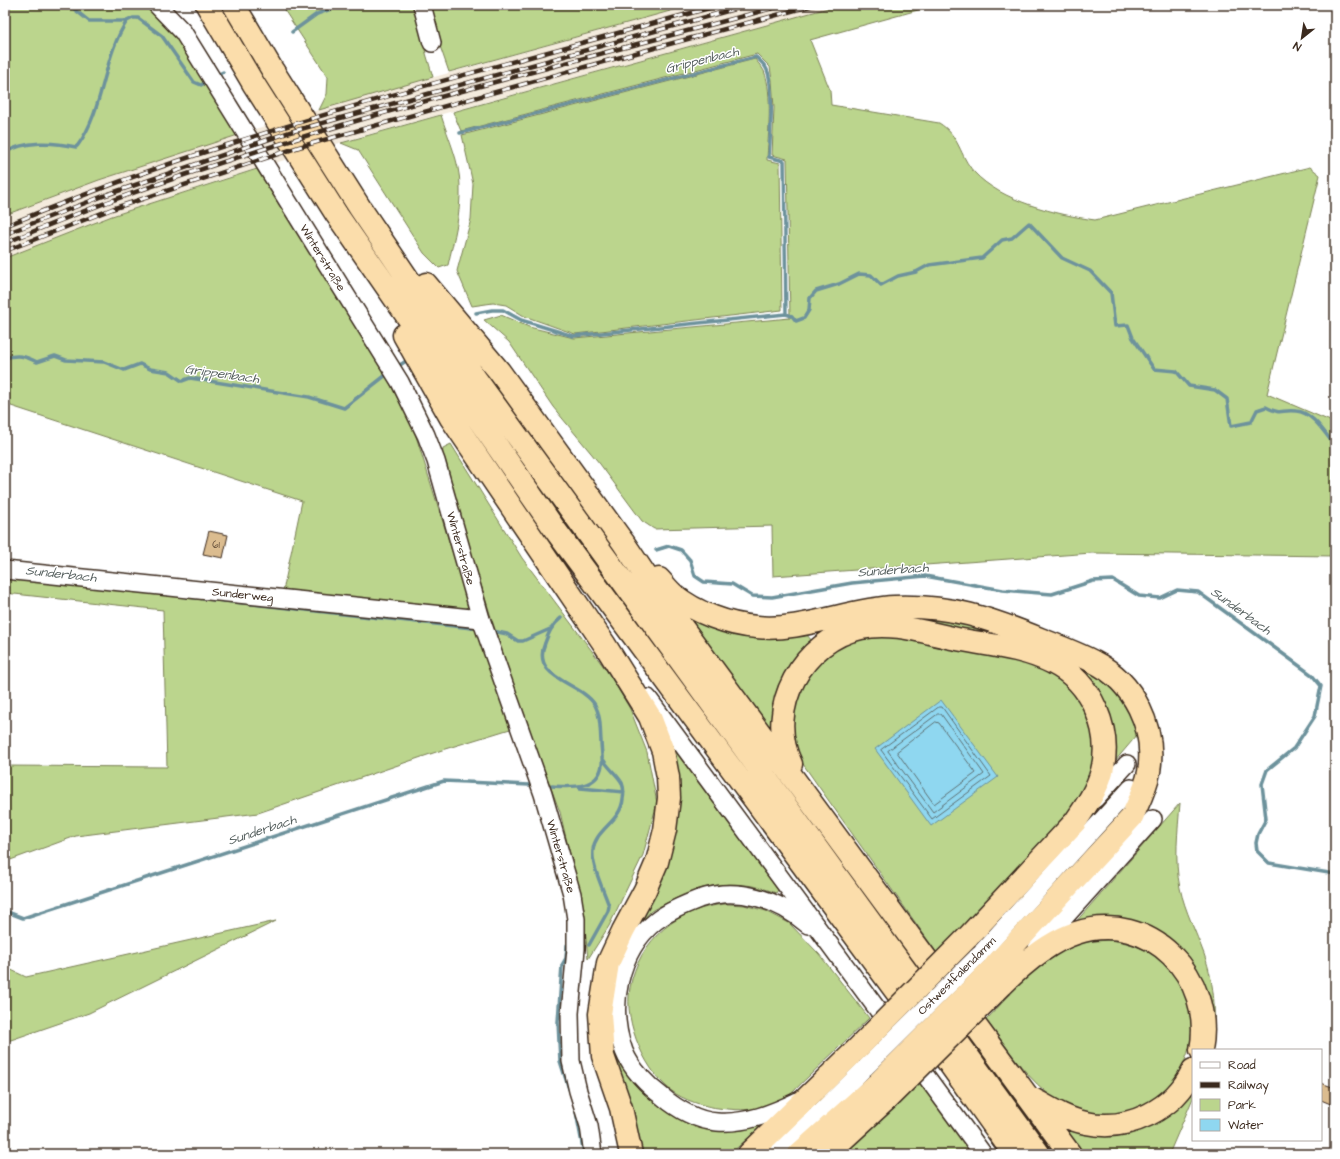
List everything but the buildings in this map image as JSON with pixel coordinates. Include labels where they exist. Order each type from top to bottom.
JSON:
[{"type":"highway","points":[[207,5],[253,83],[337,215],[556,531],[949,1063],[1014,1154]]},
{"type":"highway","points":[[234,5],[360,208],[475,378],[1039,1154]]},
{"type":"highway","points":[[360,208],[398,249],[499,371],[623,542],[662,600],[811,800],[1070,1154]]},
{"type":"highway","points":[[337,215],[451,418],[605,644],[650,717],[663,751],[668,777],[669,798],[665,830],[658,862],[646,890],[623,930],[608,963],[601,998],[600,1035],[603,1056],[621,1108],[632,1154]]},
{"type":"highway","name":"Ostwestfalendamm","points":[[623,542],[674,595],[700,611],[730,623],[758,628],[780,627],[850,613],[892,607],[932,608],[970,613],[1010,626],[1095,662],[1115,677],[1132,695],[1146,725],[1150,749],[1148,774],[1144,791],[1132,817],[990,965]]},
{"type":"highway","points":[[799,1154],[871,1076],[990,965],[1097,786],[1102,772],[1105,753],[1099,715],[1084,688],[1069,673],[1040,657],[1019,651],[886,625],[862,628],[844,633],[825,643],[812,654],[794,679],[785,700],[782,718],[782,739],[787,755],[811,800]]},
{"type":"highway","points":[[827,1154],[871,1076],[990,965],[1051,944],[1075,933],[1091,929],[1110,928],[1147,938],[1167,950],[1182,966],[1191,980],[1198,996],[1202,1012],[1204,1034],[1201,1049]]},
{"type":"highway","points":[[1026,1095],[1072,1119],[1109,1126],[1126,1123],[1152,1113],[1179,1092],[1192,1072]]},
{"type":"highway","points":[[749,1154],[805,1098],[871,1076]]},
{"type":"street","name":"Winterstraße","points":[[157,5],[183,32],[400,382],[436,461],[481,619],[544,794],[572,894],[576,918],[576,949],[569,1038],[571,1061],[578,1091],[589,1126],[593,1154]]},
{"type":"street","points":[[422,5],[432,43]]},
{"type":"street","name":"Sunderweg","points":[[5,570],[481,619]]},
{"type":"street","points":[[605,644],[664,719],[983,1154]]},
{"type":"street","points":[[1075,822],[1127,764]]},
{"type":"street","name":"Ostwestfalendamm","points":[[990,965],[1131,788]]},
{"type":"street","points":[[990,965],[1153,819]]},
{"type":"street","points":[[805,1098],[761,1117],[739,1122],[716,1122],[693,1116],[671,1104],[652,1089],[638,1074],[624,1052],[618,1029],[618,988],[631,951],[655,922],[688,903],[715,895],[728,893],[748,895],[770,901],[796,914],[836,954]]},
{"type":"street","points":[[774,1154],[818,1114],[871,1076]]},
{"type":"street","points":[[743,1154],[805,1098]]},
{"type":"shaded area","points":[[692,5],[839,5],[359,137],[233,176],[112,216],[5,258],[5,215],[99,180],[218,140],[348,101]]},
{"type":"green space","points":[[5,5],[143,5],[165,24],[186,50],[241,134],[99,180],[5,215]]},
{"type":"green space","points":[[281,5],[692,5],[449,72],[440,46],[425,50],[433,77],[319,110],[327,94],[328,77]]},
{"type":"green space","points":[[839,5],[936,5],[810,40],[830,90],[831,105],[939,123],[951,134],[969,166],[985,182],[1014,199],[1030,205],[1080,218],[1095,220],[1310,167],[1320,175],[1267,394],[1335,423],[1335,556],[1092,553],[773,576],[772,526],[654,529],[642,521],[600,464],[553,407],[509,342],[484,320],[501,315],[529,327],[574,338],[790,318],[787,159],[772,155],[774,108],[770,67],[757,54],[461,131],[453,112]]},
{"type":"green space","points":[[755,59],[764,71],[767,80],[769,115],[767,160],[780,163],[782,310],[575,334],[524,316],[506,305],[493,303],[472,306],[457,271],[471,219],[473,184],[462,135]]},
{"type":"green space","points":[[441,115],[458,168],[460,196],[457,226],[448,265],[439,268],[424,253],[358,150],[341,143]]},
{"type":"green space","points":[[260,168],[382,368],[414,430],[469,605],[465,609],[283,591],[302,501],[5,404],[5,258],[112,216]]},
{"type":"green space","points":[[451,444],[522,558],[610,675],[630,709],[647,752],[657,803],[643,855],[609,926],[588,959],[584,916],[560,812],[515,693],[442,461],[443,448]]},
{"type":"green space","points":[[5,576],[471,623],[476,628],[510,729],[445,749],[258,813],[76,836],[5,862],[5,766],[167,767],[163,610],[5,593]]},
{"type":"green space","points":[[933,616],[967,622],[1088,669],[1109,683],[1123,699],[1138,734],[1115,761],[1092,685],[899,619]]},
{"type":"green space","points":[[695,618],[805,633],[814,643],[774,735],[688,619]]},
{"type":"green space","points":[[884,635],[1034,665],[1062,680],[1077,695],[1084,706],[1092,730],[1094,751],[1093,768],[1088,782],[1068,814],[937,953],[803,764],[796,748],[792,720],[801,682],[817,660],[846,642]]},
{"type":"green space","points":[[669,743],[778,890],[776,893],[749,885],[735,884],[695,890],[652,911],[648,914],[635,936],[627,936],[652,894]]},
{"type":"green space","points":[[1180,803],[1177,846],[1178,877],[1185,905],[1204,954],[1211,977],[1214,1001],[1214,1025],[1211,1049],[1188,962],[1074,924]]},
{"type":"green space","points":[[727,904],[744,905],[766,911],[789,923],[819,954],[869,1018],[784,1100],[756,1109],[735,1110],[714,1108],[694,1102],[676,1094],[655,1074],[646,1061],[639,1047],[630,1016],[630,988],[635,970],[642,955],[652,941],[664,929],[678,919],[709,906]]},
{"type":"green space","points":[[276,921],[89,1013],[5,1042],[5,967],[26,977]]},
{"type":"green space","points":[[1108,940],[1130,944],[1141,948],[1168,966],[1181,985],[1191,1017],[1189,1047],[1178,1073],[1159,1094],[1135,1109],[1106,1114],[1076,1109],[1046,1092],[1021,1067],[986,1020],[1018,986],[1053,956],[1080,943]]},
{"type":"green space","points":[[612,1035],[666,1108],[765,1123],[730,1154],[639,1154],[611,1054]]},
{"type":"green space","points":[[919,1081],[972,1154],[841,1154]]},
{"type":"green space","points":[[1192,1084],[1192,1100],[1169,1154],[1081,1154],[1060,1125],[1109,1132]]},
{"type":"water","points":[[941,700],[998,777],[931,826],[875,749]]},
{"type":"waterway","points":[[69,5],[89,21],[127,21],[133,18],[138,18],[162,36],[194,82],[201,85],[208,81]]},
{"type":"waterway","points":[[292,32],[317,14],[342,5]]},
{"type":"waterway","points":[[5,153],[21,146],[39,143],[76,147],[78,145],[87,131],[93,116],[113,50],[127,21]]},
{"type":"waterway","name":"Grippenbach","points":[[460,133],[756,57],[766,68],[769,75],[771,98],[769,157],[784,161],[786,314]]},
{"type":"waterway","points":[[215,76],[223,72]]},
{"type":"waterway","name":"Grippenbach","points":[[476,313],[492,310],[503,310],[521,320],[573,336],[786,314],[792,316],[796,321],[804,318],[809,310],[810,298],[816,291],[839,284],[859,274],[871,275],[881,285],[898,276],[916,272],[929,265],[982,258],[1002,240],[1012,238],[1029,223],[1062,258],[1090,271],[1111,293],[1115,326],[1128,325],[1133,338],[1154,369],[1176,371],[1189,386],[1215,390],[1227,399],[1231,426],[1251,422],[1257,410],[1266,407],[1279,412],[1302,412],[1308,415],[1323,430],[1335,446]]},
{"type":"waterway","name":"Grippenbach","points":[[5,358],[21,356],[37,362],[55,356],[66,360],[104,362],[124,370],[140,364],[150,369],[169,372],[182,381],[190,378],[309,397],[344,408],[386,375]]},
{"type":"waterway","points":[[397,367],[406,361]]},
{"type":"waterway","name":"Sunderbach","points":[[656,550],[669,546],[681,550],[690,560],[695,576],[704,582],[732,584],[752,596],[772,597],[852,583],[925,576],[1003,590],[1052,594],[1093,581],[1113,580],[1139,596],[1160,598],[1177,590],[1198,592],[1312,675],[1321,686],[1315,716],[1294,748],[1267,770],[1262,784],[1266,819],[1258,834],[1256,843],[1257,851],[1269,863],[1335,874]]},
{"type":"waterway","name":"Sunderbach","points":[[179,596],[472,628]]},
{"type":"waterway","name":"Sunderbach","points":[[552,786],[567,787],[589,783],[595,779],[602,765],[600,723],[595,705],[588,697],[559,679],[551,672],[545,665],[542,655],[551,629],[561,618]]},
{"type":"waterway","name":"Sunderbach","points":[[493,631],[507,634],[518,641],[523,641],[550,629]]},
{"type":"waterway","points":[[589,945],[608,911],[609,906],[596,870],[593,850],[598,836],[618,814],[624,795],[622,783],[603,759]]},
{"type":"waterway","name":"Sunderbach","points":[[5,911],[23,918],[444,781],[529,785]]},
{"type":"waterway","points":[[580,788],[624,792]]},
{"type":"waterway","points":[[567,945],[566,958],[562,965],[558,1022],[560,1061],[569,1089]]},
{"type":"waterway","points":[[576,1112],[584,1154]]},
{"type":"railway","points":[[5,226],[86,194],[196,155],[347,108],[720,5]]},
{"type":"railway","points":[[5,234],[106,195],[290,132],[749,5]]},
{"type":"railway","points":[[5,243],[108,202],[191,173],[359,120],[784,5]]},
{"type":"railway","points":[[5,251],[112,209],[299,147],[599,63],[814,5]]}]
